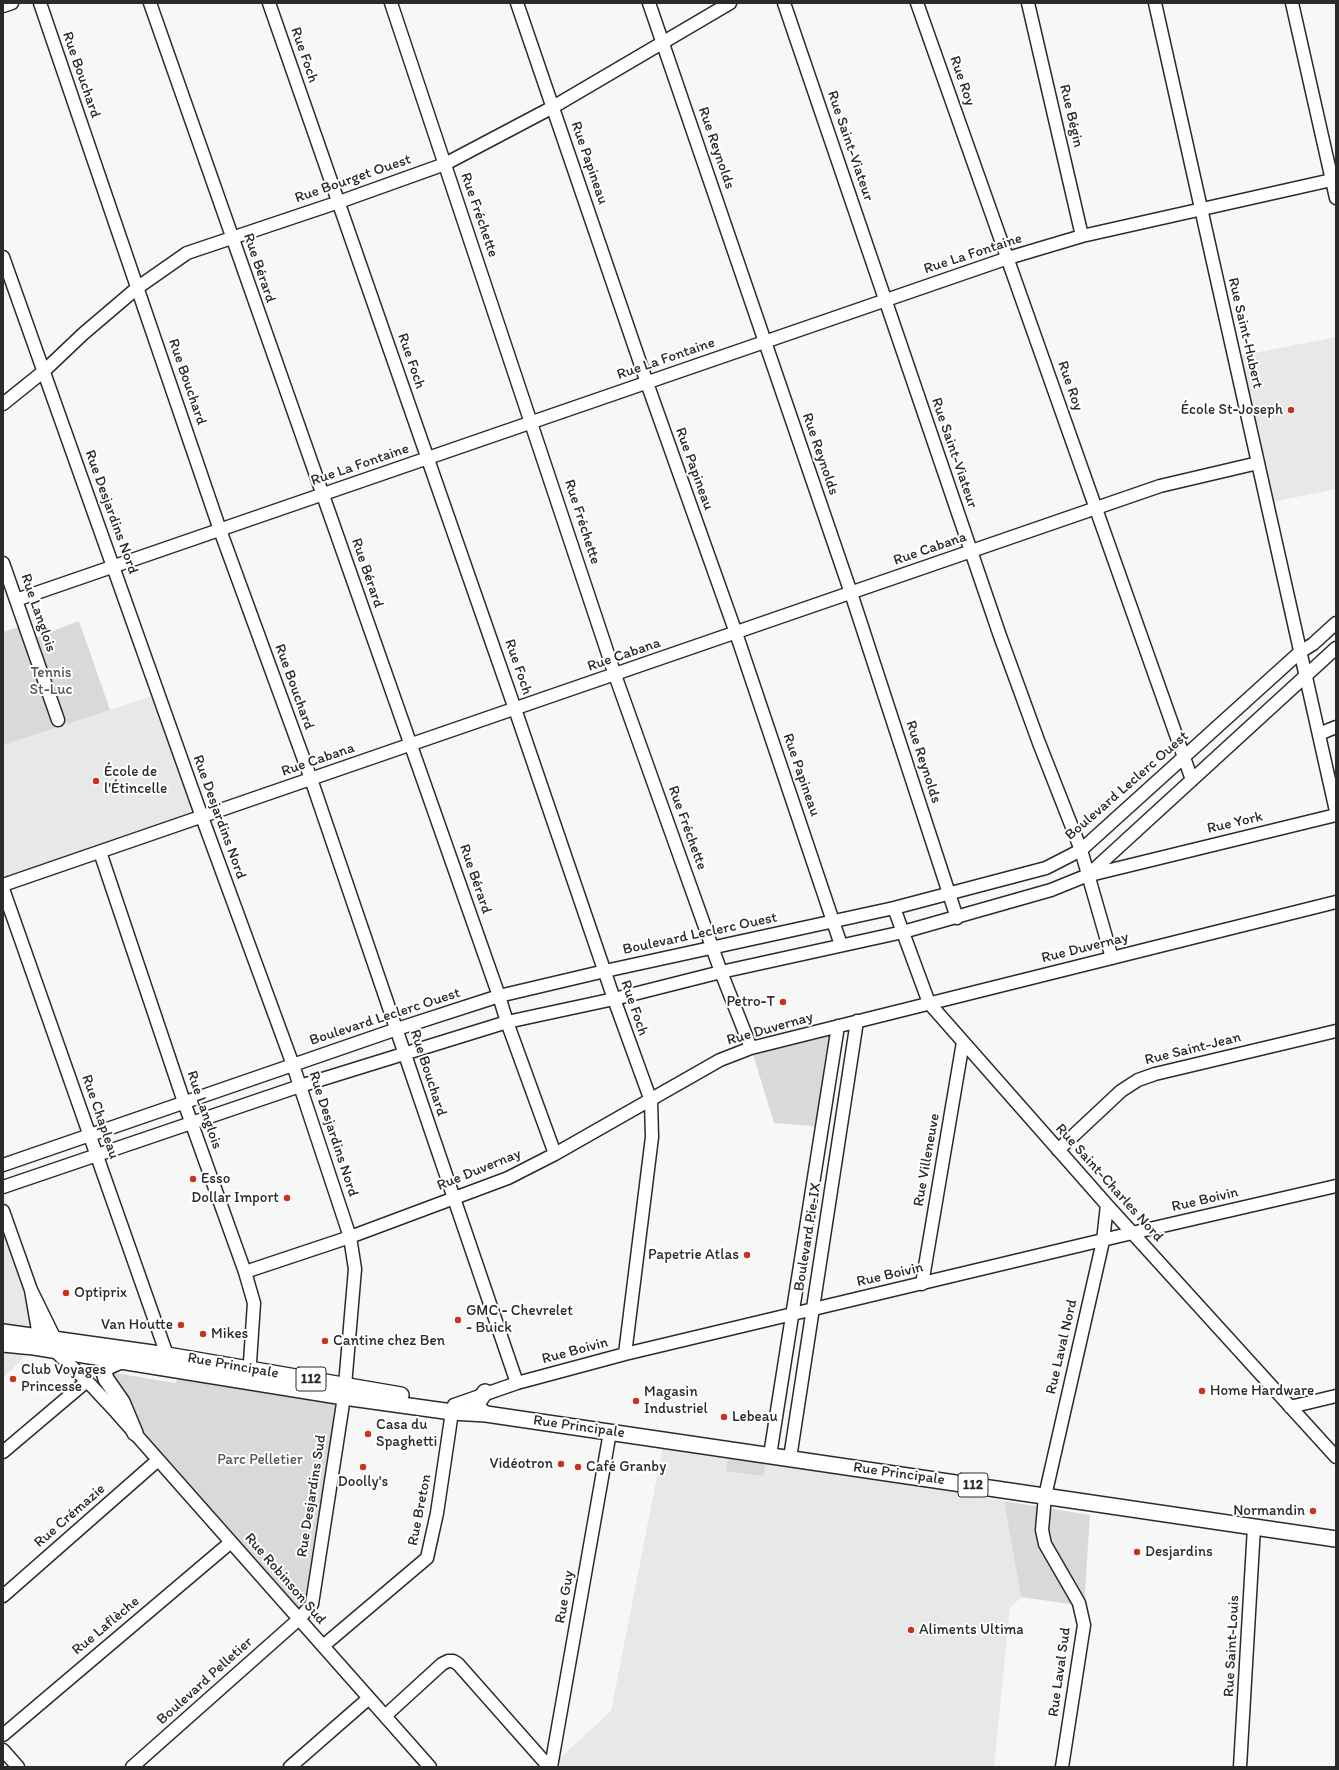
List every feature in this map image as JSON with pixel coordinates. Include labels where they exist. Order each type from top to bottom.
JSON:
[{"type":"main road","name":"Rue Principale","points":[[3,1332],[39,1336],[59,1348],[120,1361],[249,1375],[486,1414],[1336,1539]]},
{"type":"main road","name":"Rue Principale","points":[[3,1344],[167,1355],[249,1375]]},
{"type":"main road","points":[[120,1361],[106,1368],[104,1372],[106,1379],[122,1402],[134,1433]]},
{"type":"main road","points":[[485,1392],[479,1401],[478,1406],[480,1410],[486,1414]]},
{"type":"street","points":[[3,6],[12,3]]},
{"type":"street","name":"Rue Bouchard","points":[[40,3],[220,530],[310,779],[517,1382]]},
{"type":"street","name":"Rue Bérard","points":[[150,3],[507,1022],[555,1154]]},
{"type":"street","name":"Rue Foch","points":[[269,3],[651,1101],[652,1137],[625,1354]]},
{"type":"street","name":"Rue Fréchette","points":[[391,3],[532,422],[615,675],[721,972],[751,1048]]},
{"type":"street","name":"Rue Papineau","points":[[517,3],[647,383],[736,633],[841,946]]},
{"type":"street","name":"Rue Reynolds","points":[[649,3],[851,593],[957,918]]},
{"type":"street","name":"Rue Bourget Ouest","points":[[3,404],[44,371],[83,334],[137,288],[187,253],[339,202],[445,164],[553,107],[730,3]]},
{"type":"street","name":"Rue Saint-Viateur","points":[[784,3],[971,552],[1039,743],[1081,850],[1112,958]]},
{"type":"street","name":"Rue Roy","points":[[917,3],[1192,780]]},
{"type":"street","name":"Rue Bégin","points":[[1028,3],[1082,236]]},
{"type":"street","name":"Rue Saint-Hubert","points":[[1155,3],[1336,811]]},
{"type":"street","points":[[1292,3],[1334,180],[1336,198]]},
{"type":"street","name":"Rue La Fontaine","points":[[16,600],[1008,258],[1082,236],[1334,180]]},
{"type":"street","name":"Rue Desjardins Nord","points":[[3,257],[202,817],[293,1065],[350,1237],[355,1269],[345,1391]]},
{"type":"street","name":"Rue Cabana","points":[[3,885],[1160,486],[1258,463]]},
{"type":"street","name":"Rue Langlois","points":[[3,563],[58,720]]},
{"type":"street","name":"Boulevard Leclerc Ouest","points":[[3,1165],[397,1029],[499,996],[605,971],[894,908],[1046,868],[1081,850],[1184,759],[1300,652],[1313,644],[1336,623]]},
{"type":"street","points":[[3,1187],[300,1086],[507,1022],[721,972],[903,932],[957,918],[1051,890],[1088,875],[1336,648]]},
{"type":"street","points":[[1319,734],[1336,727]]},
{"type":"street","name":"Rue York","points":[[1088,875],[1336,815]]},
{"type":"street","points":[[1128,840],[1126,854],[1128,858],[1140,862]]},
{"type":"street","name":"Rue Langlois","points":[[100,852],[184,1102],[245,1272],[254,1303],[249,1375]]},
{"type":"street","name":"Rue Chapleau","points":[[3,889],[167,1355]]},
{"type":"street","name":"Rue Duvernay","points":[[245,1272],[350,1237],[508,1178],[651,1101],[720,1060],[751,1048],[1336,902]]},
{"type":"street","name":"Rue Saint-Charles Nord","points":[[894,908],[929,1003],[1132,1233],[1336,1457]]},
{"type":"street","name":"Boulevard Pie-IX","points":[[790,1458],[857,1021]]},
{"type":"street","name":"Boulevard Pie-IX","points":[[770,1456],[838,1026]]},
{"type":"street","name":"Rue Saint-Jean","points":[[1058,1150],[1121,1091],[1138,1080],[1155,1074],[1336,1031]]},
{"type":"street","name":"Rue Villeneuve","points":[[922,1284],[963,1042]]},
{"type":"street","points":[[824,1113],[843,1116]]},
{"type":"street","points":[[816,1166],[834,1169]]},
{"type":"street","name":"Rue Boivin","points":[[453,1408],[485,1392],[517,1382],[625,1354],[1336,1186]]},
{"type":"street","name":"Rue Laval Nord","points":[[1045,1496],[1103,1241],[1107,1205]]},
{"type":"street","points":[[3,1211],[31,1290],[59,1348]]},
{"type":"street","points":[[805,1235],[824,1236]]},
{"type":"street","points":[[31,1290],[39,1336]]},
{"type":"street","name":"Rue Robinson Sud","points":[[59,1348],[430,1767]]},
{"type":"street","name":"Rue Robinson Sud","points":[[59,1348],[90,1377],[116,1412]]},
{"type":"street","points":[[3,1452],[87,1381]]},
{"type":"street","name":"Rue Desjardins Sud","points":[[299,1619],[312,1604],[345,1391]]},
{"type":"street","points":[[781,1392],[800,1394]]},
{"type":"street","points":[[1290,1407],[1336,1396]]},
{"type":"street","name":"Rue Breton","points":[[323,1646],[427,1558],[437,1513],[453,1408]]},
{"type":"street","name":"Rue Guy","points":[[550,1767],[610,1432]]},
{"type":"street","name":"Rue Crémazie","points":[[3,1596],[158,1460]]},
{"type":"street","name":"Rue Laval Sud","points":[[1045,1496],[1042,1530],[1045,1544],[1079,1603],[1084,1625],[1062,1767]]},
{"type":"street","name":"Rue Saint-Louis","points":[[1240,1767],[1254,1527]]},
{"type":"street","name":"Rue Laflèche","points":[[3,1735],[231,1542]]},
{"type":"street","name":"Boulevard Pelletier","points":[[132,1767],[299,1619]]},
{"type":"street","points":[[385,1716],[442,1664],[453,1661],[458,1664],[550,1767]]},
{"type":"street","points":[[290,1767],[369,1698]]},
{"type":"street","points":[[3,1750],[18,1767]]},
{"type":"shaded area","name":"École St-Joseph","points":[[1336,337],[1336,489],[1267,503],[1234,357]]},
{"type":"shaded area","name":"École de l'Étincelle","points":[[158,694],[202,817],[3,885],[3,745]]},
{"type":"shaded area","points":[[3,1211],[31,1290],[34,1347],[3,1378]]},
{"type":"shaded area","points":[[663,1446],[728,1456],[727,1471],[766,1460],[1004,1501],[1021,1597],[1010,1608],[994,1767],[562,1767],[557,1761],[611,1711]]},
{"type":"green space","name":"Tennis St-Luc","points":[[79,621],[110,710],[3,745],[3,632],[26,625],[32,639]]},
{"type":"green space","points":[[838,1026],[822,1127],[774,1123],[751,1048]]},
{"type":"green space","name":"Parc Pelletier","points":[[109,1372],[175,1383],[182,1374],[344,1397],[312,1604],[299,1619],[118,1408]]},
{"type":"green space","points":[[728,1456],[766,1460],[763,1476],[726,1471]]},
{"type":"green space","points":[[1004,1501],[1090,1515],[1084,1606],[1021,1597]]},
{"type":"place","name":"École St-Joseph","points":[[1291,410]]},
{"type":"place","name":"École de l'Étincelle","points":[[96,781]]},
{"type":"place","name":"Petro-T","points":[[783,1002]]},
{"type":"place","name":"Esso","points":[[193,1179]]},
{"type":"place","name":"Dollar Import","points":[[287,1198]]},
{"type":"place","name":"Papetrie Atlas","points":[[747,1255]]},
{"type":"place","name":"Optiprix","points":[[66,1293]]},
{"type":"place","name":"GMC - Chevrelet - Buick","points":[[458,1320]]},
{"type":"place","name":"Van Houtte","points":[[181,1325]]},
{"type":"place","name":"Mikes","points":[[203,1334]]},
{"type":"place","name":"Cantine chez Ben","points":[[325,1341]]},
{"type":"place","name":"Club Voyages Princesse","points":[[13,1379]]},
{"type":"place","name":"Home Hardware","points":[[1202,1391]]},
{"type":"place","name":"Magasin Industriel","points":[[636,1401]]},
{"type":"place","name":"Lebeau","points":[[724,1417]]},
{"type":"place","name":"Casa du Spaghetti","points":[[368,1434]]},
{"type":"place","name":"Vidéotron","points":[[561,1464]]},
{"type":"place","name":"Doolly's","points":[[363,1467]]},
{"type":"place","name":"Café Granby","points":[[578,1467]]},
{"type":"place","name":"Normandin","points":[[1313,1511]]},
{"type":"place","name":"Desjardins","points":[[1137,1552]]},
{"type":"place","name":"Aliments Ultima","points":[[911,1630]]}]
